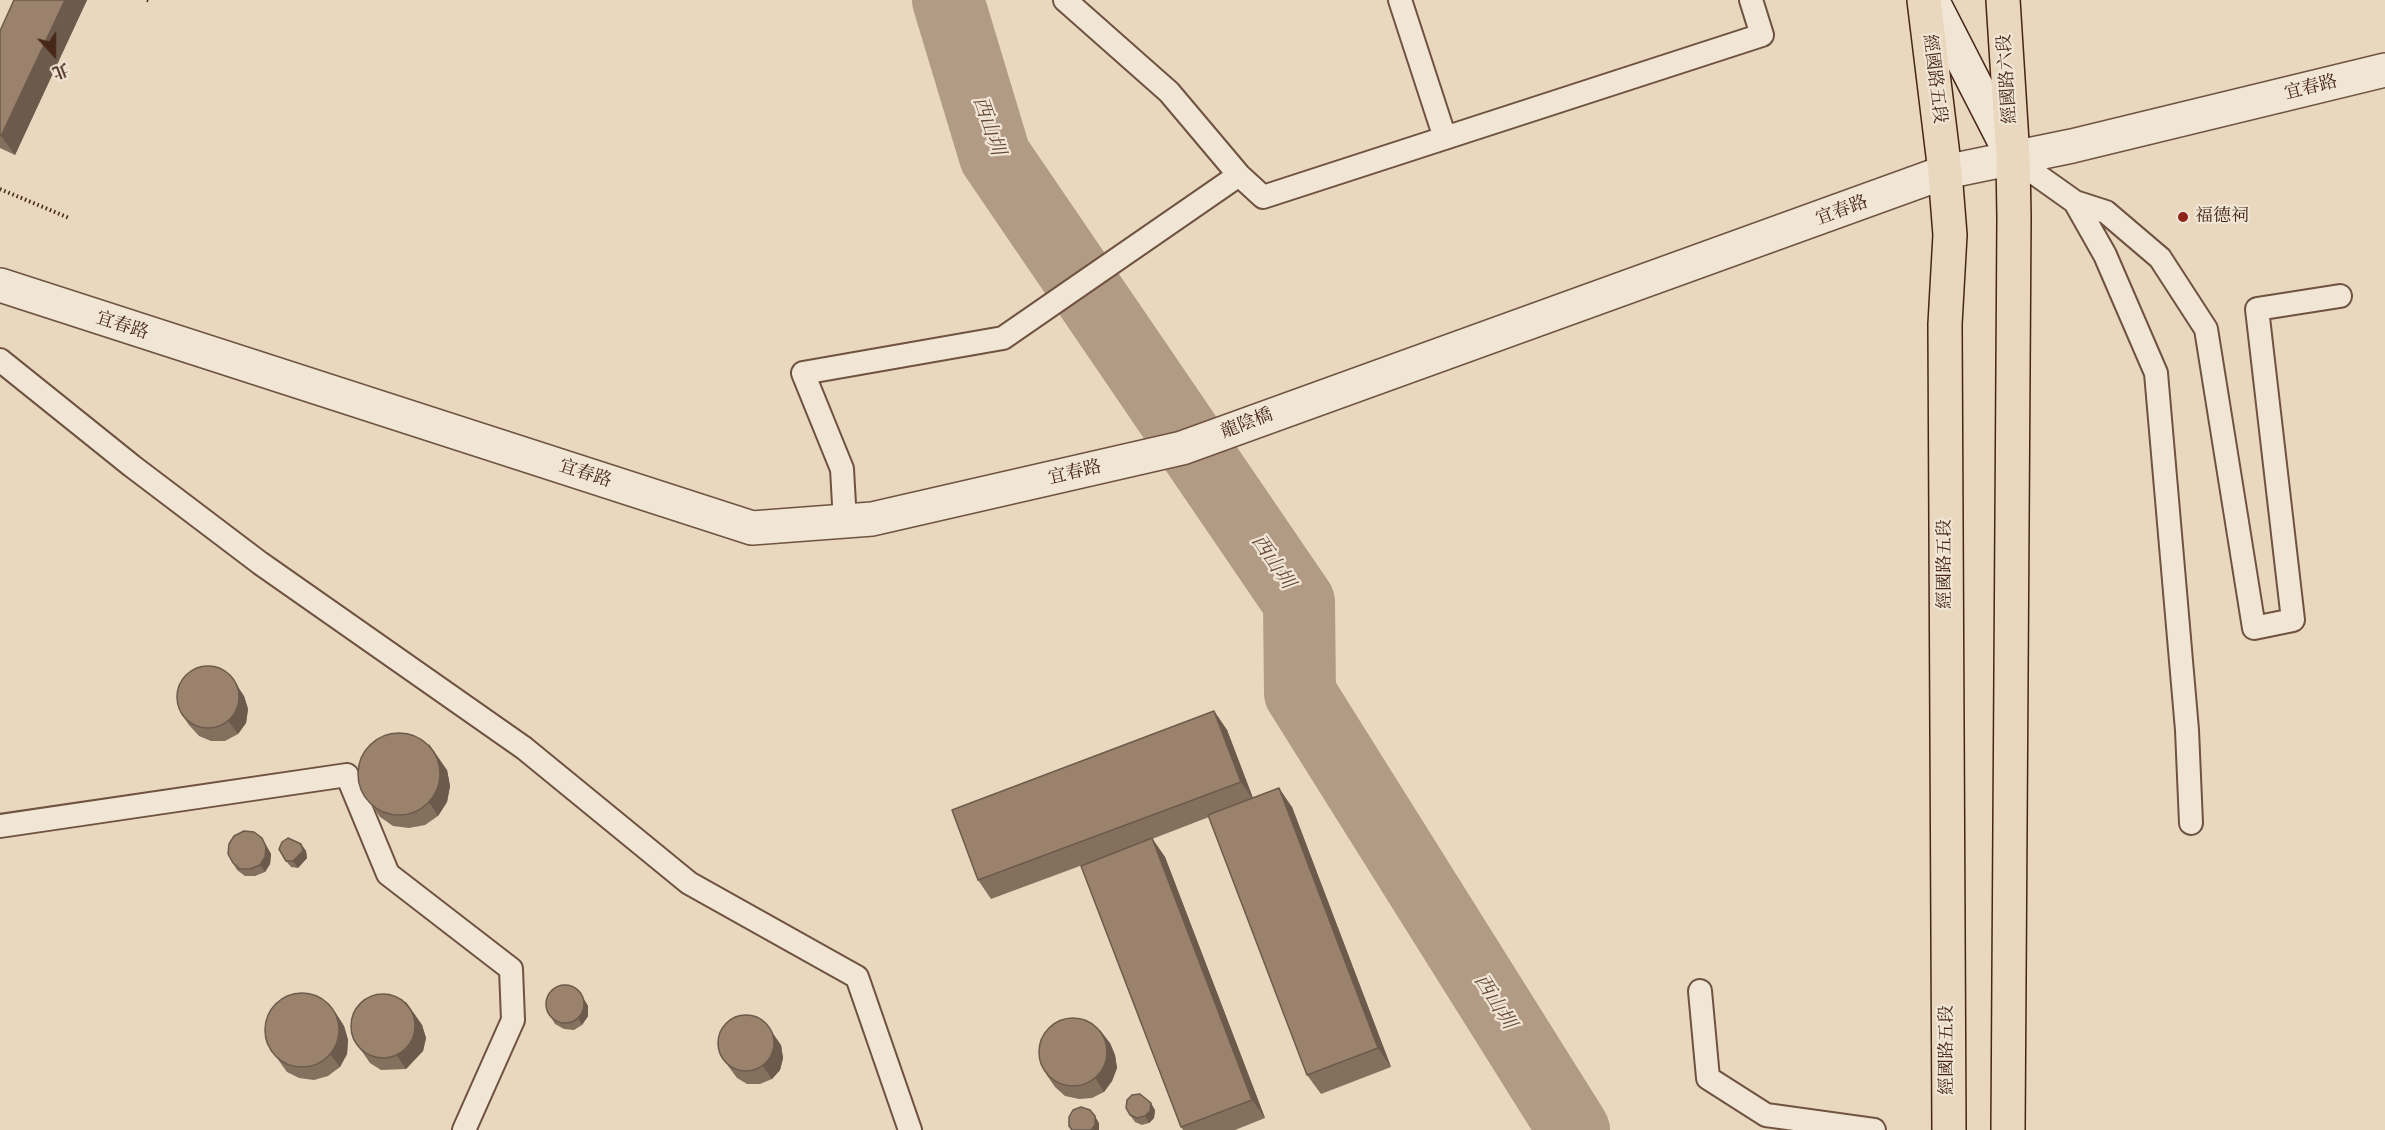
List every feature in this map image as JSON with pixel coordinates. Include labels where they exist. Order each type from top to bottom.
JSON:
[{"type":"main road","name":"經國路五段","points":[[1924,0],[1946,172],[1950,235],[1945,324],[1949,1130]]},
{"type":"main road","name":"經國路六段","points":[[2003,0],[2013,158]]},
{"type":"main road","points":[[2008,1130],[2013,158]]},
{"type":"street","points":[[1932,0],[2013,158]]},
{"type":"street","name":"宜春路","points":[[1312,399],[1615,294],[1946,172],[2385,70]]},
{"type":"street","name":"宜春路","points":[[0,285],[752,528],[872,519],[1182,448]]},
{"type":"street","name":"龍陰橋","points":[[1182,448],[1312,399]]},
{"type":"lane","points":[[1065,0],[1169,92],[1239,175],[1263,197],[1762,35],[1751,0]]},
{"type":"lane","points":[[1400,0],[1444,138]]},
{"type":"lane","points":[[2013,158],[2075,202],[2106,212],[2160,258],[2206,329],[2254,628],[2293,620],[2257,309],[2340,297]]},
{"type":"lane","points":[[845,522],[842,469],[803,372],[1004,338],[1239,175]]},
{"type":"lane","points":[[2075,202],[2105,255],[2156,373],[2187,730],[2191,823]]},
{"type":"lane","points":[[0,360],[132,466],[260,563],[525,748],[689,883],[857,977],[910,1130]]},
{"type":"lane","points":[[0,826],[347,775],[388,874],[511,969],[513,1020],[464,1130]]},
{"type":"lane","points":[[1700,991],[1708,1078],[1766,1122],[1874,1130]]},
{"type":"path","points":[[0,189],[69,218]]},
{"type":"building","points":[[14,0],[65,0],[1,136],[0,31]]},
{"type":"building","points":[[208,666],[225,671],[230,675],[234,680],[239,697],[234,714],[230,719],[225,723],[208,728],[191,723],[186,719],[182,714],[177,697],[182,680],[186,675],[191,671]]},
{"type":"building","points":[[1214,711],[1241,782],[978,880],[952,810]]},
{"type":"building","points":[[399,733],[415,736],[428,745],[437,758],[440,774],[437,790],[428,803],[415,812],[399,815],[383,812],[370,803],[361,790],[358,774],[361,758],[370,745],[383,736]]},
{"type":"building","points":[[1279,788],[1378,1048],[1307,1075],[1208,815]]},
{"type":"building","points":[[244,831],[254,832],[262,838],[266,847],[265,857],[260,865],[250,869],[240,869],[228,854],[229,844],[234,836]]},
{"type":"building","points":[[288,838],[301,844],[303,851],[293,861],[286,861],[279,849],[282,842]]},
{"type":"building","points":[[1152,838],[1252,1100],[1181,1127],[1081,866]]},
{"type":"building","points":[[565,985],[578,991],[584,1004],[578,1017],[565,1023],[552,1017],[546,1004],[552,991]]},
{"type":"building","points":[[302,993],[323,999],[333,1009],[339,1030],[333,1051],[323,1061],[302,1067],[281,1061],[271,1051],[265,1030],[271,1009],[281,999]]},
{"type":"building","points":[[377,994],[389,994],[406,1003],[413,1014],[415,1026],[413,1038],[406,1049],[389,1058],[377,1058],[365,1053],[356,1044],[351,1032],[351,1020],[356,1008],[365,999]]},
{"type":"building","points":[[746,1015],[761,1020],[769,1028],[774,1043],[769,1058],[761,1066],[746,1071],[731,1066],[723,1058],[718,1043],[723,1028],[731,1020]]},
{"type":"building","points":[[1080,1018],[1092,1024],[1101,1033],[1107,1045],[1105,1065],[1097,1076],[1080,1086],[1066,1086],[1049,1076],[1041,1065],[1039,1045],[1049,1028],[1060,1020]]},
{"type":"building","points":[[1140,1094],[1151,1103],[1150,1111],[1145,1116],[1137,1118],[1130,1115],[1126,1108],[1127,1100],[1132,1095]]},
{"type":"building","points":[[1081,1107],[1090,1110],[1095,1116],[1095,1125],[1091,1130],[1072,1130],[1069,1126],[1069,1117],[1073,1110]]},
{"type":"waterway","name":"西山圳","points":[[948,0],[995,156],[1299,602],[1300,693],[1574,1130]]},
{"type":"place","name":"福德祠","points":[[2183,217]]}]
